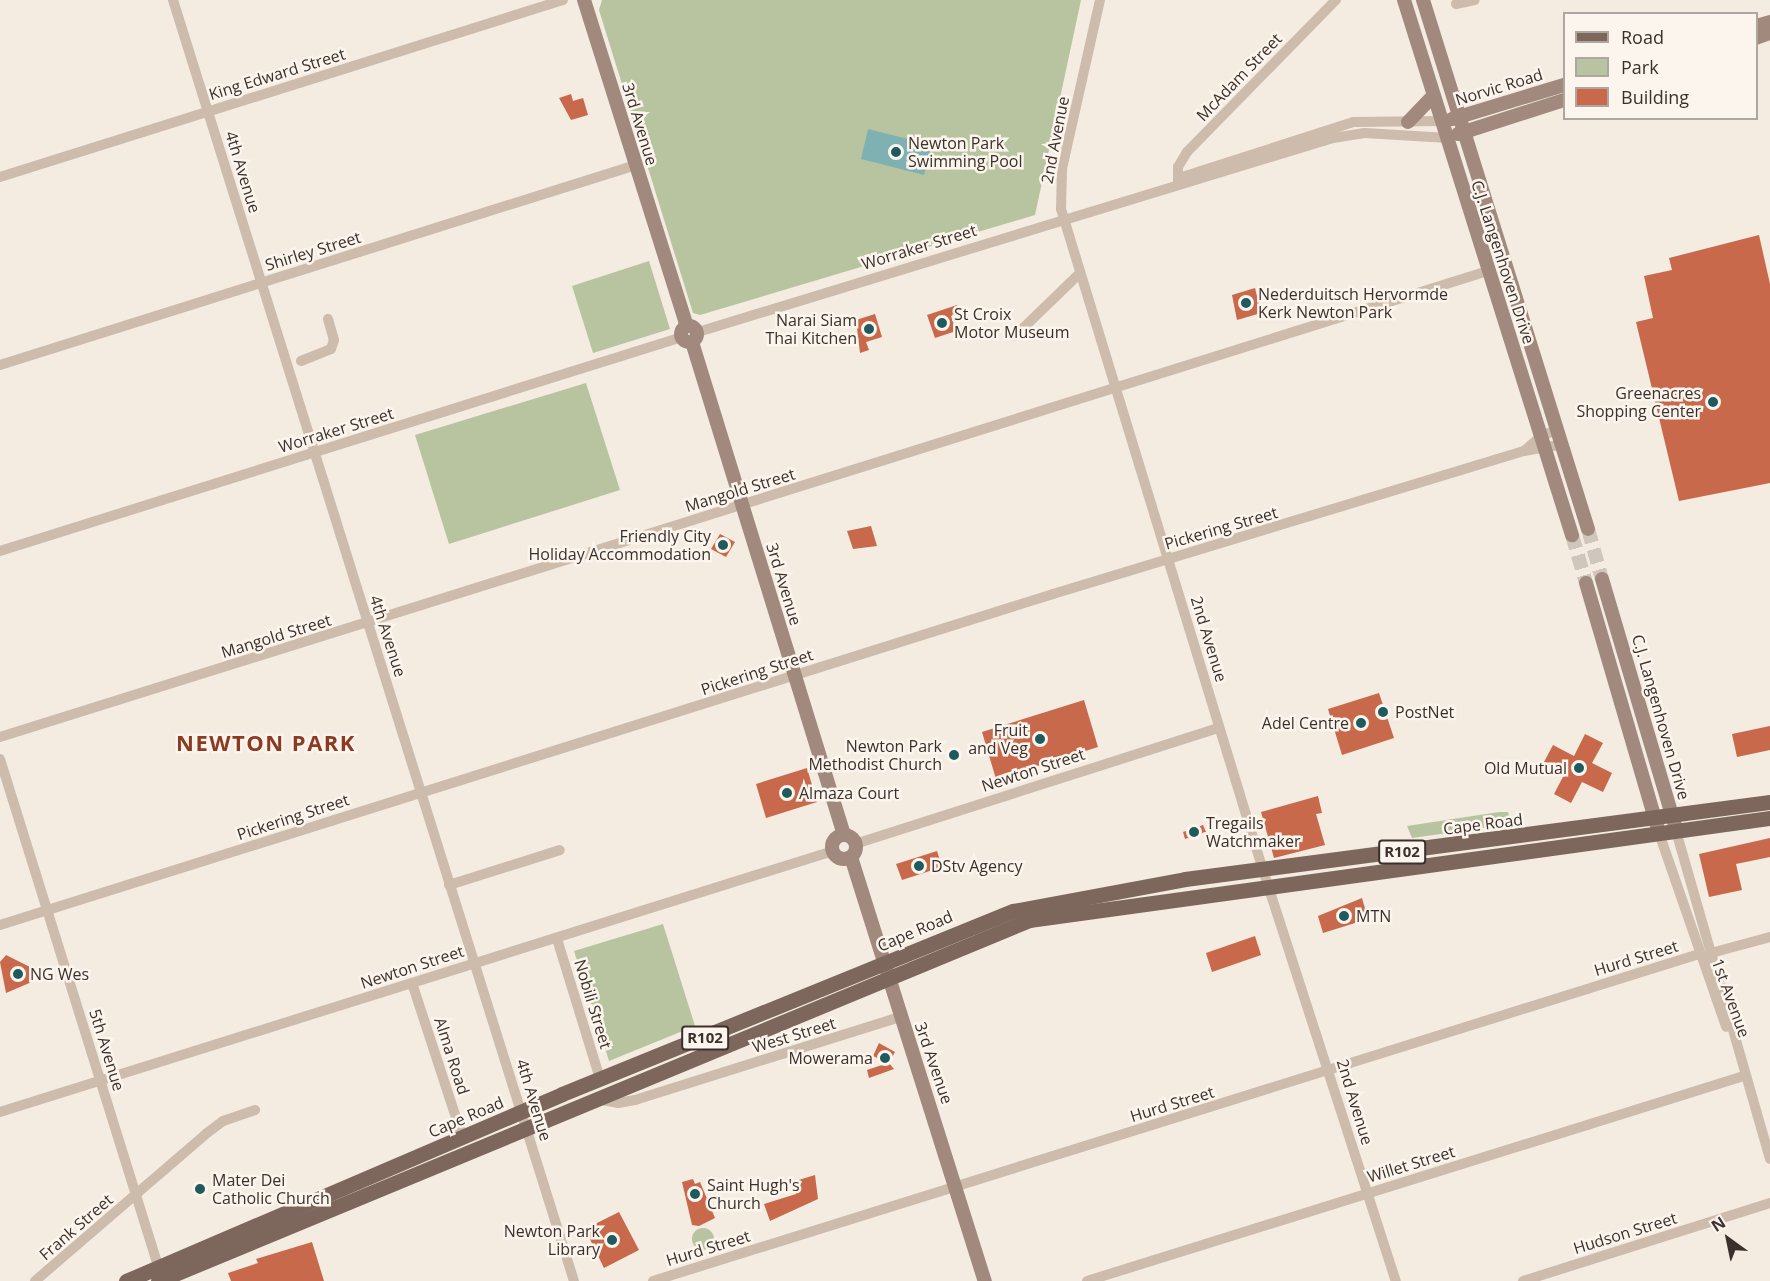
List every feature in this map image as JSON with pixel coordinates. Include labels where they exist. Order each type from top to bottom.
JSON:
[{"type":"main road","name":"3rd Avenue","points":[[584,0],[850,846],[900,1017],[985,1281]]},
{"type":"main road","name":"C.J. Langenhoven Drive","points":[[1404,0],[1572,535]]},
{"type":"main road","name":"C.J. Langenhoven Drive","points":[[1423,0],[1588,529]]},
{"type":"main road","name":"Norvic Road","points":[[1443,122],[1563,85]]},
{"type":"main road","points":[[1408,122],[1434,95]]},
{"type":"main road","name":"Norvic Road","points":[[1448,138],[1563,100]]},
{"type":"main road","name":"C.J. Langenhoven Drive","points":[[1602,579],[1674,824]]},
{"type":"main road","name":"C.J. Langenhoven Drive","points":[[1586,583],[1657,826]]},
{"type":"main road","name":"Cape Road","points":[[1674,824],[1770,802]]},
{"type":"main road","name":"Cape Road","points":[[160,1276],[463,1138],[592,1098],[886,970],[981,922],[1045,902],[1263,870],[1674,824],[1770,819]]},
{"type":"main road","name":"Cape Road","points":[[126,1281],[160,1276],[524,1119],[600,1079],[886,970],[1029,920],[1270,886],[1657,826]]},
{"type":"main road","points":[[833,851],[840,858],[850,846]]},
{"type":"street","name":"4th Avenue","points":[[173,0],[573,1281]]},
{"type":"street","name":"King Edward Street","points":[[0,177],[563,0]]},
{"type":"street","name":"2nd Avenue","points":[[1100,0],[1062,169],[1063,218],[1263,870],[1330,1070],[1396,1281]]},
{"type":"street","name":"McAdam Street","points":[[1177,181],[1187,152],[1336,0]]},
{"type":"street","points":[[1456,4],[1475,0]]},
{"type":"street","name":"Worraker Street","points":[[0,551],[1149,191],[1339,126],[1443,122]]},
{"type":"street","name":"Worraker Street","points":[[1177,181],[1357,133],[1448,138]]},
{"type":"street","name":"Shirley Street","points":[[0,365],[636,165]]},
{"type":"street","name":"Mangold Street","points":[[0,737],[1488,271]]},
{"type":"street","points":[[1015,336],[1079,274]]},
{"type":"street","points":[[300,361],[331,349],[334,340],[328,319]]},
{"type":"street","name":"Pickering Street","points":[[1524,451],[1541,436],[1557,430]]},
{"type":"street","name":"Pickering Street","points":[[0,925],[1169,559],[1524,451],[1546,450],[1562,444]]},
{"type":"street","name":"Newton Street","points":[[850,846],[1220,728]]},
{"type":"street","name":"5th Avenue","points":[[0,759],[160,1276]]},
{"type":"street","name":"1st Avenue","points":[[1674,824],[1737,1055]]},
{"type":"street","name":"1st Avenue","points":[[1657,826],[1699,954],[1737,1055]]},
{"type":"street","points":[[449,885],[560,850]]},
{"type":"street","name":"Newton Street","points":[[0,1112],[833,851]]},
{"type":"street","points":[[1711,953],[1770,937]]},
{"type":"street","name":"Nobili Street","points":[[557,939],[600,1079]]},
{"type":"street","name":"Hurd Street","points":[[654,1281],[1699,954]]},
{"type":"street","name":"Alma Road","points":[[412,983],[463,1138]]},
{"type":"street","name":"West Street","points":[[592,1098],[619,1103],[675,1088],[900,1017]]},
{"type":"street","points":[[1737,1055],[1770,1159]]},
{"type":"street","name":"Willet Street","points":[[1087,1281],[1744,1076]]},
{"type":"street","points":[[136,1195],[223,1121],[255,1110]]},
{"type":"street","name":"Frank Street","points":[[35,1281],[136,1195]]},
{"type":"street","name":"Hudson Street","points":[[1523,1281],[1770,1203]]},
{"type":"green space","points":[[602,0],[1081,0],[1035,215],[700,315],[693,313],[599,10]]},
{"type":"green space","points":[[649,261],[670,329],[593,353],[572,286]]},
{"type":"green space","points":[[586,383],[620,490],[449,544],[415,435]]},
{"type":"green space","points":[[1508,812],[1512,824],[1412,838],[1407,826]]},
{"type":"green space","points":[[663,924],[695,1026],[609,1061],[574,951]]},
{"type":"green space","points":[[699,1228],[707,1228],[714,1235],[714,1243],[707,1250],[699,1250],[692,1243],[692,1235]]},
{"type":"water","name":"Newton Park Swimming Pool","points":[[868,129],[932,145],[924,175],[861,159]]},
{"type":"building","points":[[571,94],[573,101],[583,98],[588,115],[571,120],[559,98]]},
{"type":"building","name":"Greenacres Shopping Center","points":[[1759,235],[1770,284],[1770,483],[1679,501],[1636,322],[1653,318],[1644,276],[1672,270],[1669,258]]},
{"type":"building","name":"Nederduitsch Hervormde Kerk Newton Park","points":[[1255,288],[1261,313],[1237,320],[1232,295]]},
{"type":"building","name":"St Croix Motor Museum","points":[[957,305],[960,313],[951,316],[956,331],[935,338],[927,315]]},
{"type":"building","name":"Narai Siam Thai Kitchen","points":[[875,314],[882,337],[866,342],[869,350],[860,353],[856,320]]},
{"type":"building","points":[[871,526],[877,546],[853,549],[847,531]]},
{"type":"building","name":"Friendly City Holiday Accommodation","points":[[720,534],[735,542],[726,557],[711,549]]},
{"type":"building","name":"Adel Centre","points":[[1379,693],[1394,738],[1342,755],[1328,709]]},
{"type":"building","name":"Fruit and Veg","points":[[1084,700],[1098,747],[996,779],[982,732]]},
{"type":"building","points":[[1770,726],[1770,750],[1737,757],[1732,734]]},
{"type":"building","name":"Old Mutual","points":[[1585,734],[1603,743],[1592,763],[1612,773],[1603,792],[1582,782],[1571,803],[1554,794],[1565,773],[1544,762],[1553,745],[1574,756]]},
{"type":"building","name":"Almaza Court","points":[[807,768],[817,802],[766,818],[756,784]]},
{"type":"building","points":[[1318,796],[1322,813],[1316,814],[1325,845],[1274,858],[1261,812]]},
{"type":"building","name":"Tregails Watchmaker","points":[[1203,825],[1206,832],[1185,839],[1183,832]]},
{"type":"building","points":[[1770,838],[1770,857],[1736,864],[1742,890],[1709,897],[1699,854]]},
{"type":"building","name":"DStv Agency","points":[[937,851],[942,867],[902,880],[896,864]]},
{"type":"building","name":"MTN","points":[[1362,898],[1368,919],[1323,933],[1318,916]]},
{"type":"building","points":[[1255,936],[1261,955],[1212,972],[1206,953]]},
{"type":"building","name":"NG Wes","points":[[6,955],[36,970],[34,981],[6,993],[0,962]]},
{"type":"building","name":"Mowerama","points":[[879,1043],[895,1052],[889,1063],[894,1069],[869,1078],[867,1070],[888,1063],[873,1056]]},
{"type":"building","points":[[815,1175],[818,1199],[770,1221],[764,1204],[796,1194],[792,1182]]},
{"type":"building","name":"Saint Hugh's Church","points":[[693,1179],[695,1184],[700,1182],[715,1218],[699,1226],[692,1225],[682,1182]]},
{"type":"building","name":"Newton Park Library","points":[[619,1212],[639,1250],[604,1268],[585,1229]]},
{"type":"building","points":[[312,1242],[324,1281],[231,1281],[228,1273],[258,1263],[256,1259]]},
{"type":"tunnel","points":[[1588,529],[1602,579]]},
{"type":"tunnel","points":[[1572,535],[1586,583]]},
{"type":"place","name":"Newton Park Swimming Pool","points":[[896,152]]},
{"type":"place","name":"Nederduitsch Hervormde Kerk Newton Park","points":[[1246,303]]},
{"type":"place","name":"St Croix Motor Museum","points":[[942,323]]},
{"type":"place","name":"Narai Siam Thai Kitchen","points":[[869,329]]},
{"type":"place","name":"Greenacres Shopping Center","points":[[1713,402]]},
{"type":"place","name":"Friendly City Holiday Accommodation","points":[[723,545]]},
{"type":"place","name":"PostNet","points":[[1383,712]]},
{"type":"place","name":"Adel Centre","points":[[1361,723]]},
{"type":"place","name":"Fruit and Veg","points":[[1040,739]]},
{"type":"place","name":"Newton Park Methodist Church","points":[[954,755]]},
{"type":"place","name":"Old Mutual","points":[[1579,768]]},
{"type":"place","name":"Almaza Court","points":[[787,793]]},
{"type":"place","name":"Tregails Watchmaker","points":[[1194,832]]},
{"type":"place","name":"DStv Agency","points":[[919,866]]},
{"type":"place","name":"MTN","points":[[1344,916]]},
{"type":"place","name":"NG Wes","points":[[18,974]]},
{"type":"place","name":"Mowerama","points":[[885,1058]]},
{"type":"place","name":"Mater Dei Catholic Church","points":[[200,1189]]},
{"type":"place","name":"Saint Hugh's Church","points":[[695,1194]]},
{"type":"place","name":"Newton Park Library","points":[[612,1240]]},
{"type":"district","name":"NEWTON PARK","points":[[266,743]]}]
